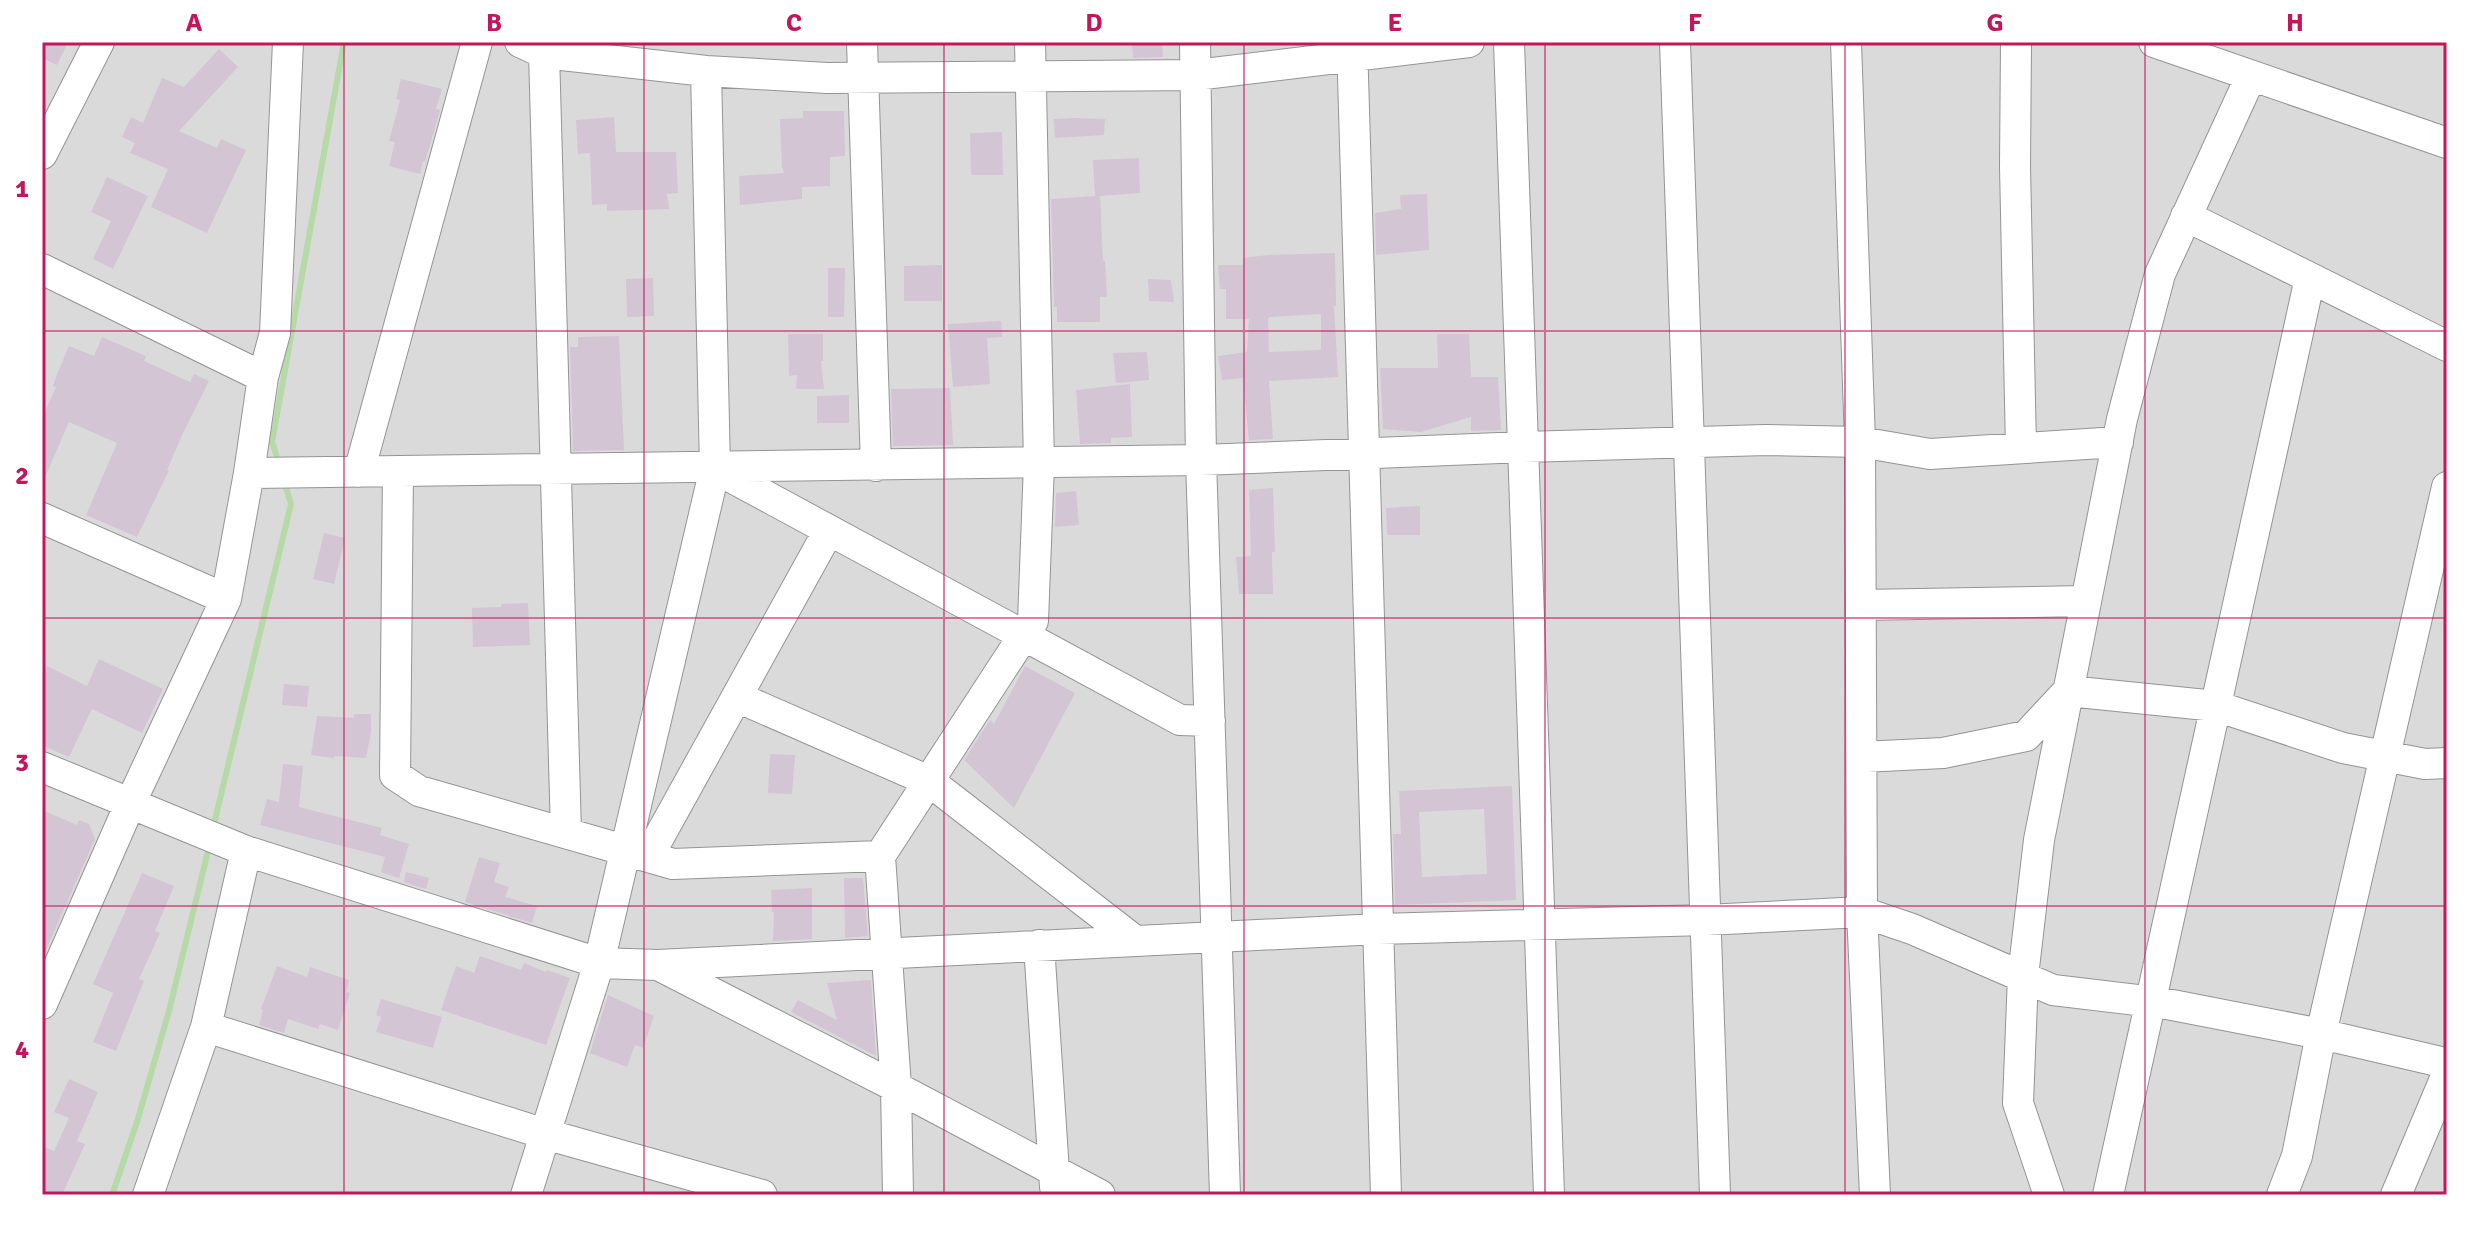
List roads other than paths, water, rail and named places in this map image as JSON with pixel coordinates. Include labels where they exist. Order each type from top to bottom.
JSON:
[{"type":"street","points":[[43,146],[99,42]]},
{"type":"street","points":[[42,1004],[130,804],[226,599],[271,473],[263,377],[275,333],[288,42]]},
{"type":"street","points":[[359,472],[477,42]]},
{"type":"street","points":[[862,42],[876,466]]},
{"type":"street","points":[[898,1195],[896,1087],[880,856],[1033,621],[1039,464],[1030,42]]},
{"type":"street","points":[[1195,42],[1201,460],[1225,1195]]},
{"type":"street","points":[[566,833],[556,470],[532,48],[706,71],[863,78],[1196,75],[1352,50],[1469,42]]},
{"type":"street","points":[[1509,42],[1549,1195]]},
{"type":"street","points":[[1675,42],[1715,1195]]},
{"type":"street","points":[[1846,42],[1860,442],[1862,912],[1875,1195]]},
{"type":"street","points":[[2016,42],[2015,166],[2021,448]]},
{"type":"street","points":[[2154,42],[2447,143]]},
{"type":"street","points":[[1352,50],[1386,1195]]},
{"type":"street","points":[[526,1195],[637,854],[715,468],[706,71]]},
{"type":"street","points":[[2049,1195],[2018,1103],[2023,976],[2039,840],[2118,442],[2160,274],[2251,76]]},
{"type":"street","points":[[2186,216],[2447,346]]},
{"type":"street","points":[[42,269],[263,377]]},
{"type":"street","points":[[2108,1195],[2310,278]]},
{"type":"street","points":[[271,473],[1039,464],[1766,440],[1860,442],[1930,454],[2118,442]]},
{"type":"street","points":[[715,468],[1180,720],[1210,721]]},
{"type":"street","points":[[398,471],[395,775],[419,791],[673,864],[880,856]]},
{"type":"street","points":[[2282,1195],[2297,1156],[2321,1034],[2447,487]]},
{"type":"street","points":[[42,518],[226,599]]},
{"type":"street","points":[[637,854],[737,697],[829,530]]},
{"type":"street","points":[[1861,605],[2086,601]]},
{"type":"street","points":[[2068,691],[2216,706],[2343,748],[2425,764],[2447,763]]},
{"type":"street","points":[[1862,757],[1943,753],[2026,736],[2068,691]]},
{"type":"street","points":[[737,697],[929,781],[1134,940]]},
{"type":"street","points":[[42,767],[223,842],[599,963],[658,965],[1378,929],[1706,920],[1862,912],[1912,929],[2053,990],[2150,1002],[2321,1034],[2447,1066]]},
{"type":"street","points":[[148,1195],[206,1027],[223,842]]},
{"type":"street","points":[[1039,945],[1055,1183]]},
{"type":"street","points":[[658,965],[896,1087],[1055,1183],[1100,1195]]},
{"type":"street","points":[[206,1027],[545,1134],[762,1195]]},
{"type":"street","points":[[2396,1195],[2447,1074]]},
{"type":"waterway","points":[[279,463],[272,442],[344,42]]},
{"type":"waterway","points":[[213,828],[291,504],[284,481]]},
{"type":"waterway","points":[[112,1195],[169,1011],[209,847]]}]
